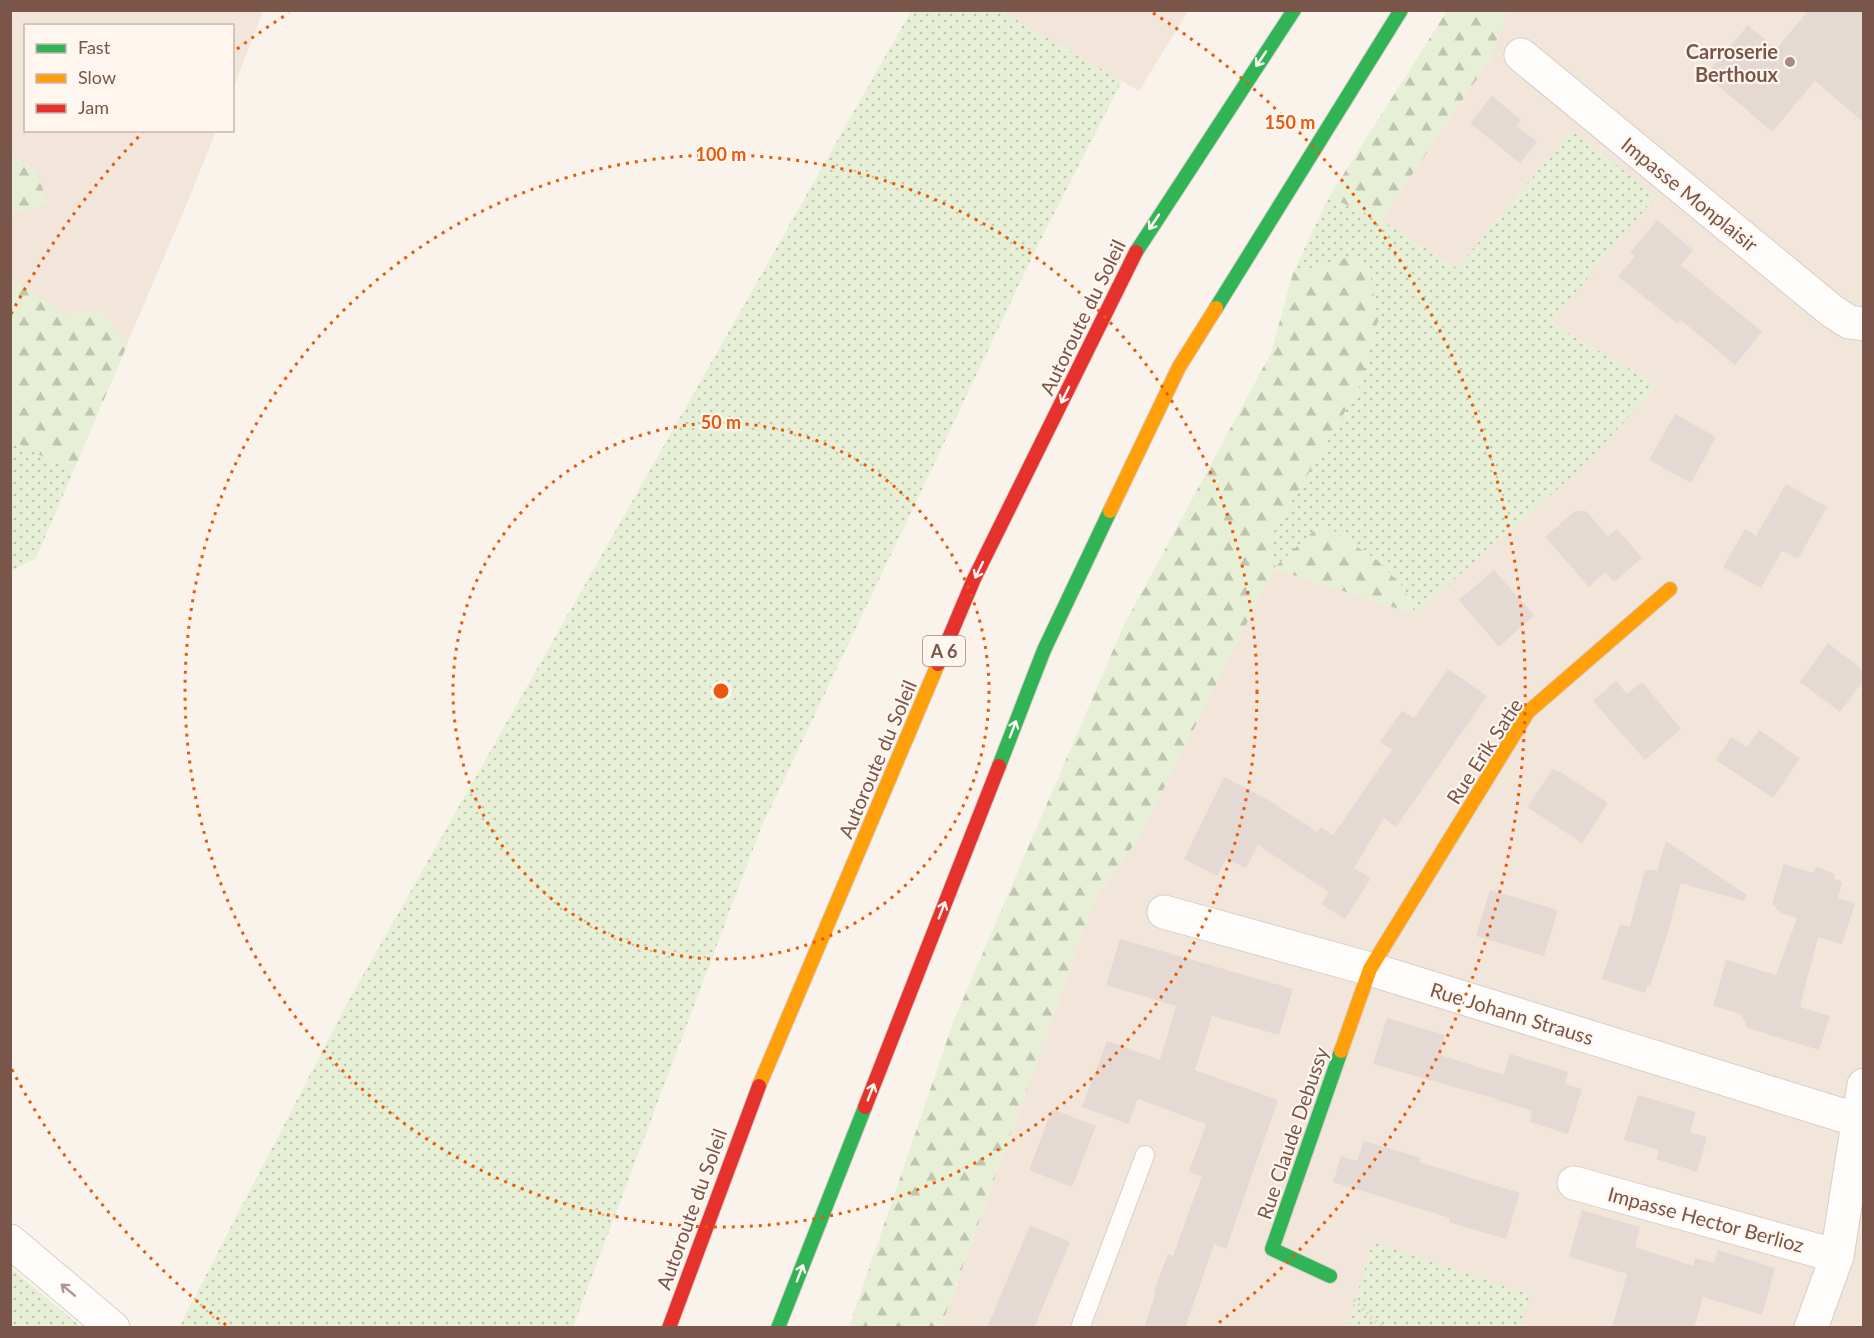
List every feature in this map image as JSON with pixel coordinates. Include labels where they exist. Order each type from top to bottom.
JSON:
[{"type":"main road","name":"Autoroute du Soleil","points":[[669,1328],[748,1111],[974,579],[1140,243],[1294,10]]},
{"type":"main road","points":[[778,1328],[1049,640],[1179,368],[1401,10]]},
{"type":"main road","name":"Rue Erik Satie","points":[[1370,969],[1528,712],[1670,589]]},
{"type":"main road","name":"Rue Claude Debussy","points":[[1330,1276],[1272,1249],[1370,969]]},
{"type":"street","name":"Impasse Monplaisir","points":[[1521,55],[1832,311],[1849,322],[1863,324]]},
{"type":"street","name":"Rue Johann Strauss","points":[[1164,912],[1370,969],[1861,1121]]},
{"type":"street","points":[[1811,1328],[1837,1256],[1861,1121],[1863,1085]]},
{"type":"street","name":"Impasse Hector Berlioz","points":[[1574,1183],[1837,1256]]},
{"type":"street","points":[[10,1241],[113,1328]]},
{"type":"lane","points":[[1080,1328],[1145,1155]]},
{"type":"shaded area","points":[[11,11],[263,11],[234,86],[234,24],[24,24],[24,132],[216,132],[36,558],[11,571]]},
{"type":"shaded area","points":[[999,11],[1188,11],[1139,91]]},
{"type":"shaded area","points":[[1508,11],[1863,11],[1863,1327],[941,1328],[1095,899],[1140,836],[1274,569],[1415,614],[1657,385],[1552,321],[1573,131],[1457,268],[1381,220],[1489,61]]},
{"type":"green space","points":[[911,11],[1001,11],[1122,81],[1038,245],[761,828],[573,1327],[179,1327],[350,998]]},
{"type":"green space","points":[[1447,11],[1508,11],[1489,61],[1381,220],[1329,197]]},
{"type":"green space","points":[[1572,130],[1656,196],[1552,321],[1657,385],[1587,463],[1415,614],[1403,587],[1378,561],[1322,523],[1274,569],[1270,538],[1359,388],[1353,256],[1293,273],[1329,197],[1381,220],[1457,268]]},
{"type":"green space","points":[[11,156],[34,168],[49,204],[11,214]]},
{"type":"green space","points":[[1353,256],[1371,278],[1378,320],[1359,388],[1270,538],[1274,568],[1322,523],[1378,561],[1403,587],[1415,614],[1274,569],[1140,836],[1095,899],[941,1327],[849,1327],[954,1020],[1123,627],[1271,353],[1293,273]]},
{"type":"green space","points":[[19,283],[64,314],[101,310],[128,343],[73,472],[11,440],[11,284]]},
{"type":"green space","points":[[11,440],[73,472],[36,558],[11,571]]},
{"type":"green space","points":[[1373,1242],[1531,1295],[1521,1327],[1347,1327]]},
{"type":"green space","points":[[11,1268],[81,1327],[11,1327]]},
{"type":"building","name":"Carroserie Berthoux","points":[[1809,10],[1863,10],[1863,122],[1815,81],[1772,132],[1706,75],[1748,25],[1776,49]]},
{"type":"building","points":[[1492,96],[1521,120],[1517,126],[1537,142],[1520,163],[1470,123]]},
{"type":"building","points":[[1657,220],[1693,250],[1681,265],[1762,332],[1735,365],[1681,320],[1678,324],[1618,276],[1635,256],[1630,253]]},
{"type":"building","points":[[1675,414],[1716,437],[1691,483],[1649,460]]},
{"type":"building","points":[[1786,484],[1827,507],[1798,559],[1782,551],[1761,588],[1723,567],[1745,529],[1756,536]]},
{"type":"building","points":[[1575,511],[1586,511],[1608,536],[1617,529],[1642,558],[1614,582],[1605,572],[1589,587],[1545,537]]},
{"type":"building","points":[[1494,570],[1534,615],[1499,647],[1459,600]]},
{"type":"building","points":[[1828,643],[1863,670],[1863,681],[1840,712],[1800,682]]},
{"type":"building","points":[[1448,669],[1487,696],[1396,827],[1384,818],[1354,868],[1371,878],[1345,919],[1321,904],[1329,892],[1258,845],[1246,868],[1226,859],[1217,876],[1184,859],[1224,777],[1267,799],[1317,832],[1321,827],[1333,835],[1392,750],[1380,742],[1402,711],[1414,718]]},
{"type":"building","points":[[1616,681],[1627,694],[1642,682],[1681,729],[1645,760],[1593,701]]},
{"type":"building","points":[[1759,730],[1800,758],[1773,798],[1716,760],[1731,737],[1747,747]]},
{"type":"building","points":[[1553,769],[1608,803],[1582,843],[1527,807]]},
{"type":"building","points":[[1666,841],[1747,895],[1744,901],[1681,883],[1668,932],[1650,986],[1648,985],[1645,993],[1602,979],[1620,924],[1630,927],[1645,869],[1657,871]]},
{"type":"building","points":[[1784,864],[1814,873],[1816,867],[1835,874],[1834,879],[1842,882],[1838,898],[1855,903],[1842,944],[1818,937],[1800,1007],[1830,1016],[1819,1050],[1748,1028],[1741,1014],[1713,1006],[1726,960],[1776,975],[1797,918],[1781,913],[1772,904]]},
{"type":"building","points":[[1490,890],[1558,910],[1544,956],[1476,936]]},
{"type":"building","points":[[1120,939],[1293,989],[1279,1035],[1212,1016],[1195,1070],[1278,1100],[1226,1249],[1214,1244],[1185,1328],[1144,1328],[1156,1292],[1154,1291],[1168,1254],[1173,1256],[1202,1176],[1189,1172],[1206,1124],[1138,1099],[1128,1124],[1082,1107],[1107,1041],[1160,1060],[1176,1006],[1106,985]]},
{"type":"building","points":[[1387,1018],[1445,1035],[1440,1055],[1504,1075],[1510,1054],[1568,1072],[1565,1084],[1582,1089],[1568,1134],[1530,1122],[1532,1111],[1497,1100],[1503,1078],[1497,1099],[1373,1064]]},
{"type":"building","points":[[1638,1095],[1696,1112],[1690,1132],[1707,1137],[1697,1172],[1656,1159],[1659,1150],[1624,1140]]},
{"type":"building","points":[[1052,1109],[1096,1126],[1072,1187],[1029,1170]]},
{"type":"building","points":[[1364,1141],[1421,1158],[1419,1162],[1520,1193],[1506,1239],[1449,1222],[1450,1218],[1333,1182],[1341,1156],[1357,1161]]},
{"type":"building","points":[[1582,1210],[1640,1227],[1635,1247],[1693,1266],[1695,1258],[1714,1263],[1718,1250],[1775,1268],[1762,1315],[1703,1297],[1694,1328],[1612,1328],[1627,1274],[1569,1257]]},
{"type":"building","points":[[1030,1225],[1070,1242],[1034,1328],[987,1328]]},
{"type":"traffic: fast","points":[[1136,252],[1294,10]]},
{"type":"traffic: fast","points":[[1216,308],[1401,10]]},
{"type":"traffic: fast","points":[[999,766],[1044,650],[1110,511]]},
{"type":"traffic: fast","points":[[1330,1276],[1272,1249],[1341,1051]]},
{"type":"traffic: fast","points":[[778,1328],[865,1107]]},
{"type":"traffic: slow","points":[[1110,511],[1179,367],[1216,308]]},
{"type":"traffic: slow","points":[[1341,1051],[1370,969],[1528,712],[1670,589]]},
{"type":"traffic: slow","points":[[759,1086],[938,664]]},
{"type":"traffic: jam","points":[[938,664],[974,579],[1136,252]]},
{"type":"traffic: jam","points":[[865,1107],[999,766]]},
{"type":"traffic: jam","points":[[669,1328],[759,1086]]},
{"type":"place","name":"Carroserie Berthoux","points":[[1790,62]]}]
